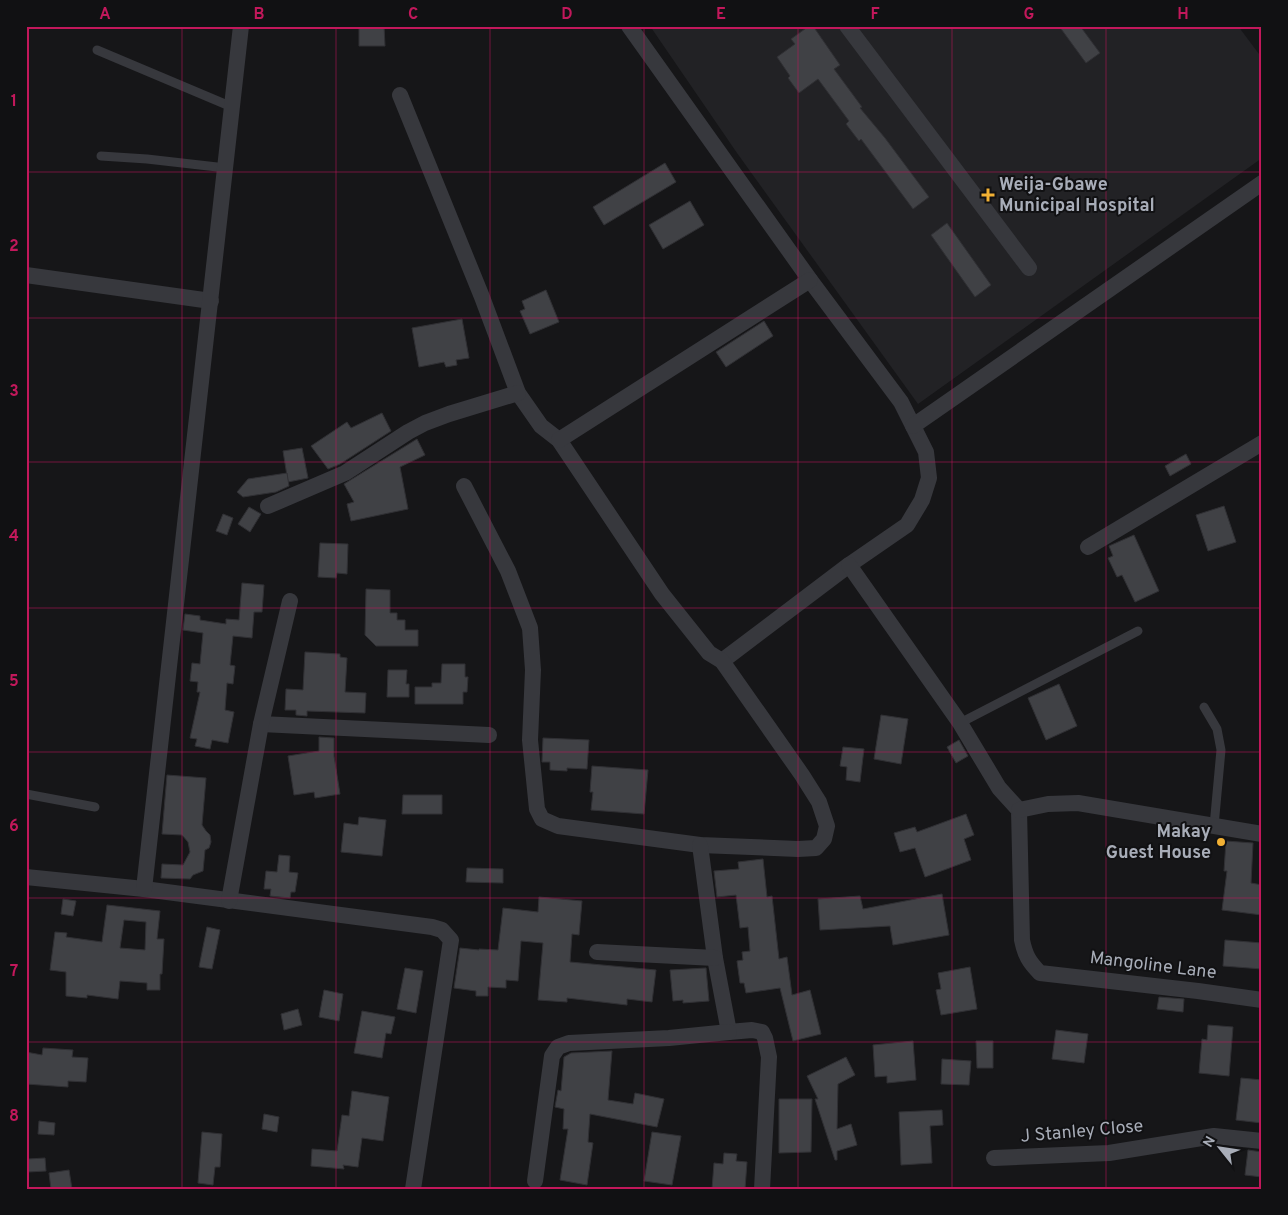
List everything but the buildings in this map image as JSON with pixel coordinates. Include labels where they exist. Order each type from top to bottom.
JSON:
[{"type":"street","points":[[144,889],[241,26]]},
{"type":"street","points":[[629,26],[810,280],[902,402],[926,452],[929,478],[922,500],[907,525],[849,565],[722,661]]},
{"type":"street","points":[[853,28],[1029,268]]},
{"type":"street","points":[[400,95],[482,297],[518,393],[541,426],[559,440],[662,594],[709,653],[722,661],[802,774],[818,802],[827,826],[824,839],[816,848],[700,845],[558,826],[542,820],[537,809],[530,740],[533,670],[530,628],[508,571],[464,486]]},
{"type":"street","points":[[913,426],[1262,183]]},
{"type":"street","points":[[26,275],[211,301]]},
{"type":"street","points":[[559,440],[810,280]]},
{"type":"street","points":[[268,506],[345,473],[425,423],[518,393]]},
{"type":"street","points":[[1088,547],[1262,443]]},
{"type":"street","points":[[849,565],[960,723],[999,788],[1019,810],[1048,804],[1078,803],[1262,834]]},
{"type":"street","points":[[229,901],[261,724],[290,601]]},
{"type":"street","points":[[261,724],[489,735]]},
{"type":"street","name":"Mangoline Lane","points":[[1019,810],[1022,940],[1030,963],[1040,972],[1262,1000]]},
{"type":"street","points":[[700,845],[715,958],[729,1032]]},
{"type":"street","points":[[26,877],[144,889],[432,927],[442,930],[451,940],[414,1189]]},
{"type":"street","points":[[597,952],[715,958]]},
{"type":"street","points":[[535,1181],[552,1056],[558,1047],[569,1043],[669,1038],[752,1030],[762,1032],[769,1056],[762,1189]]},
{"type":"street","name":"J Stanley Close","points":[[994,1158],[1109,1153],[1214,1136],[1262,1141]]},
{"type":"lane","points":[[97,50],[232,107]]},
{"type":"lane","points":[[101,156],[226,168]]},
{"type":"lane","points":[[960,723],[1138,631]]},
{"type":"lane","points":[[1204,707],[1217,729],[1221,750],[1214,826]]},
{"type":"lane","points":[[26,794],[95,807]]},
{"type":"shaded area","name":"Weija-Gbawe Municipal Hospital","points":[[650,26],[1238,26],[1262,58],[1262,158],[918,404],[737,153]]},
{"type":"place","name":"Weija-Gbawe Municipal Hospital","points":[[988,195]]},
{"type":"place","name":"Makay Guest House","points":[[1221,842]]}]
